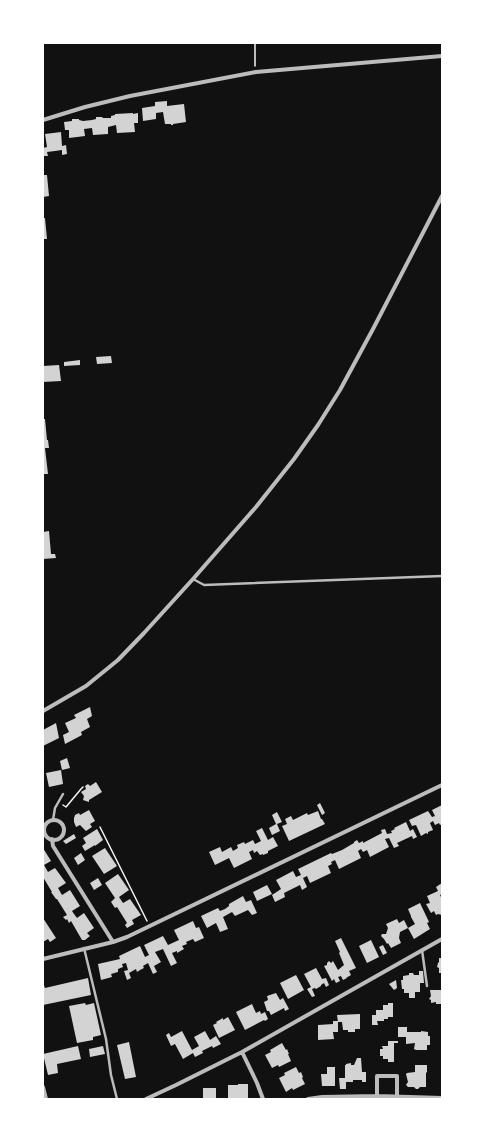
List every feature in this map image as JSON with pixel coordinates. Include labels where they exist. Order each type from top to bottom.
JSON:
[{"type":"street","points":[[43,120],[85,107],[130,96],[256,72],[442,56]]},
{"type":"street","points":[[43,711],[86,686],[118,660],[194,579],[256,507],[294,459],[340,390],[370,336],[442,196]]},
{"type":"street","points":[[43,959],[113,942],[127,937],[442,785]]},
{"type":"street","points":[[53,820],[60,822],[64,829],[62,836],[52,839],[46,836],[44,829],[47,823],[53,820]]},
{"type":"street","points":[[52,839],[53,846],[113,942]]},
{"type":"street","points":[[146,1099],[242,1052],[442,939]]},
{"type":"street","points":[[242,1052],[263,1099]]},
{"type":"street","points":[[376,1096],[377,1076],[397,1076],[397,1096]]},
{"type":"street","points":[[43,1086],[46,1099]]},
{"type":"street","points":[[308,1099],[322,1097],[376,1096],[442,1098]]},
{"type":"lane","points":[[194,579],[204,585],[442,576]]},
{"type":"lane","points":[[53,820],[55,808],[63,794]]},
{"type":"lane","points":[[84,948],[106,1039],[111,1075],[117,1099]]},
{"type":"lane","points":[[422,950],[427,986]]},
{"type":"path","points":[[255,43],[256,72]]},
{"type":"path","points":[[58,802],[66,806],[83,787]]},
{"type":"path","points":[[100,827],[150,926]]},
{"type":"building","points":[[167,101],[167,106],[184,104],[186,122],[173,125],[165,124],[163,112],[156,113],[156,119],[143,121],[142,108],[155,106],[155,102]]},
{"type":"building","points":[[138,113],[138,123],[134,123],[135,132],[117,133],[116,125],[108,127],[108,134],[93,135],[92,128],[84,129],[85,136],[69,138],[69,130],[65,130],[64,122],[72,121],[72,119],[79,119],[83,121],[96,119],[96,117],[111,118],[111,116],[115,114]]},
{"type":"building","points":[[61,132],[62,146],[66,145],[67,154],[62,155],[62,150],[47,152],[48,156],[43,156],[43,148],[47,147],[45,134]]},
{"type":"building","points":[[43,175],[47,175],[49,196],[43,197]]},
{"type":"building","points":[[43,218],[45,218],[47,239],[43,239]]},
{"type":"building","points":[[111,356],[112,363],[97,364],[96,357]]},
{"type":"building","points":[[80,360],[80,365],[64,366],[64,362]]},
{"type":"building","points":[[59,365],[61,381],[43,382],[43,366]]},
{"type":"building","points":[[43,419],[45,419],[49,448],[45,448],[48,474],[43,474]]},
{"type":"building","points":[[49,531],[51,554],[55,554],[56,558],[43,559],[43,532]]},
{"type":"building","points":[[90,707],[92,716],[87,719],[90,727],[81,732],[82,735],[65,744],[63,735],[69,732],[65,723],[76,718],[74,715]]},
{"type":"building","points":[[56,723],[59,738],[43,746],[43,730]]},
{"type":"building","points":[[67,758],[70,768],[62,770],[60,761]]},
{"type":"building","points":[[61,770],[63,784],[49,787],[46,773]]},
{"type":"building","points":[[96,782],[102,792],[89,800],[89,802],[83,800],[84,796],[81,792],[86,789],[85,786],[88,784],[90,786]]},
{"type":"building","points":[[320,803],[325,813],[322,815],[317,805]]},
{"type":"building","points":[[442,805],[442,824],[440,825],[439,823],[435,825],[433,821],[430,823],[433,830],[428,832],[428,834],[426,833],[421,836],[416,825],[412,826],[409,820],[428,811],[432,817],[435,816],[432,810]]},
{"type":"building","points":[[89,810],[95,821],[90,824],[92,827],[86,831],[80,825],[76,827],[74,822],[75,815],[79,813],[80,815]]},
{"type":"building","points":[[318,811],[325,824],[289,841],[282,826],[287,824],[285,819],[291,816],[293,820],[307,813],[308,815]]},
{"type":"building","points":[[277,812],[282,822],[277,824],[280,831],[272,835],[269,828],[276,824],[272,815]]},
{"type":"building","points":[[406,822],[410,831],[413,829],[417,837],[413,839],[412,836],[397,843],[399,846],[394,848],[389,838],[385,839],[389,847],[370,857],[367,850],[363,852],[361,849],[358,851],[361,858],[339,869],[335,860],[328,866],[331,873],[310,883],[307,876],[303,878],[307,887],[302,890],[300,885],[284,893],[285,897],[275,902],[272,895],[281,889],[276,880],[293,871],[296,877],[301,875],[298,869],[331,853],[332,854],[342,850],[357,840],[359,843],[363,841],[363,843],[382,833],[381,830],[385,829],[387,834],[392,833],[391,831],[395,829],[394,828]]},
{"type":"building","points":[[262,828],[268,840],[273,837],[278,846],[263,855],[260,855],[257,851],[254,853],[253,850],[249,852],[252,859],[234,868],[229,858],[215,865],[209,852],[220,847],[222,852],[231,847],[233,851],[238,848],[237,845],[244,842],[245,844],[253,840],[255,844],[261,841],[256,831]]},
{"type":"building","points":[[97,829],[103,840],[85,851],[82,846],[86,843],[83,838]]},
{"type":"building","points":[[74,834],[76,838],[66,844],[63,841]]},
{"type":"building","points":[[43,848],[51,861],[44,865],[48,872],[55,868],[66,883],[58,888],[62,895],[70,890],[80,906],[72,911],[77,918],[84,913],[94,928],[87,933],[90,936],[85,940],[82,940],[71,921],[69,923],[67,919],[66,920],[63,917],[67,915],[51,892],[43,877]]},
{"type":"building","points":[[105,848],[117,866],[104,874],[92,856]]},
{"type":"building","points":[[81,853],[85,860],[78,865],[74,858]]},
{"type":"building","points":[[118,874],[129,890],[119,897],[123,903],[130,899],[141,915],[132,920],[134,924],[127,928],[125,925],[127,923],[117,907],[115,908],[111,902],[115,898],[105,883]]},
{"type":"building","points":[[98,878],[102,885],[94,890],[90,883]]},
{"type":"building","points":[[442,883],[442,894],[440,895],[442,899],[442,915],[436,915],[434,911],[431,913],[426,904],[430,903],[427,896],[438,891],[436,887]]},
{"type":"building","points":[[267,885],[272,894],[257,901],[253,892]]},
{"type":"building","points":[[243,896],[246,902],[251,900],[257,913],[252,915],[248,910],[235,916],[232,912],[223,917],[228,929],[220,932],[216,923],[207,928],[201,916],[218,908],[220,911],[225,909],[229,906],[229,904]]},
{"type":"building","points":[[420,903],[429,922],[427,923],[430,929],[414,939],[408,928],[415,924],[408,909]]},
{"type":"building","points":[[43,918],[56,938],[50,942],[48,939],[43,942]]},
{"type":"building","points":[[397,919],[399,923],[404,920],[408,928],[400,932],[399,938],[401,943],[391,948],[381,936],[382,934],[386,934],[388,928],[386,924]]},
{"type":"building","points":[[193,921],[196,928],[199,927],[204,938],[195,942],[193,939],[186,942],[187,944],[182,946],[184,949],[177,953],[177,951],[172,953],[177,963],[171,966],[163,949],[155,952],[161,962],[154,966],[157,972],[153,974],[148,963],[143,966],[144,968],[137,972],[136,969],[129,973],[131,978],[127,980],[124,971],[128,970],[126,963],[122,964],[123,967],[118,969],[118,972],[111,974],[112,977],[101,980],[98,964],[120,959],[119,956],[140,946],[145,957],[149,955],[144,945],[163,936],[168,945],[179,940],[174,930]]},
{"type":"building","points":[[341,938],[356,968],[349,971],[351,975],[343,980],[341,976],[338,977],[340,981],[336,983],[334,979],[332,981],[324,966],[327,965],[329,961],[331,963],[333,961],[338,970],[344,965],[335,941]]},
{"type":"building","points":[[371,940],[379,957],[367,963],[359,946]]},
{"type":"building","points":[[383,945],[387,953],[383,955],[379,947]]},
{"type":"building","points":[[439,958],[442,958],[442,973],[439,973],[439,968],[437,967]]},
{"type":"building","points":[[316,968],[322,979],[326,978],[329,985],[326,987],[324,983],[316,989],[312,989],[315,996],[312,997],[307,989],[311,987],[304,974]]},
{"type":"building","points":[[419,971],[423,971],[424,983],[420,983],[420,992],[415,992],[415,998],[409,998],[409,993],[404,993],[404,989],[402,989],[401,980],[403,980],[403,976],[409,975],[409,973],[419,975]]},
{"type":"building","points":[[296,975],[304,990],[288,999],[280,983]]},
{"type":"building","points":[[88,978],[91,995],[43,1005],[43,983],[45,988]]},
{"type":"building","points":[[396,980],[397,988],[394,990],[389,984]]},
{"type":"building","points":[[430,990],[442,990],[442,1004],[436,1004],[436,1002],[431,1003],[431,1000],[429,999],[431,996]]},
{"type":"building","points":[[276,993],[280,1000],[283,998],[289,1009],[285,1011],[284,1008],[271,1015],[269,1011],[267,1011],[264,1002],[268,1000],[267,996]]},
{"type":"building","points":[[85,1003],[86,1005],[94,1003],[101,1035],[93,1037],[93,1040],[77,1043],[69,1006]]},
{"type":"building","points":[[388,1003],[393,1003],[393,1017],[388,1017],[388,1019],[384,1019],[384,1021],[377,1021],[378,1025],[372,1025],[372,1015],[376,1015],[376,1010],[383,1010],[383,1005],[388,1005]]},
{"type":"building","points":[[252,1004],[256,1013],[260,1011],[261,1014],[265,1012],[268,1019],[245,1030],[236,1012]]},
{"type":"building","points":[[360,1014],[360,1029],[355,1029],[355,1032],[343,1030],[342,1022],[338,1022],[337,1015]]},
{"type":"building","points":[[228,1017],[235,1030],[219,1038],[213,1025],[223,1018],[223,1020]]},
{"type":"building","points":[[333,1021],[338,1021],[338,1032],[333,1032],[334,1039],[318,1040],[318,1025],[333,1024]]},
{"type":"building","points":[[398,1027],[407,1027],[407,1032],[428,1032],[428,1036],[430,1036],[430,1045],[427,1045],[427,1050],[414,1049],[415,1043],[406,1044],[406,1037],[398,1037]]},
{"type":"building","points":[[182,1031],[192,1050],[199,1046],[194,1037],[205,1031],[210,1040],[216,1036],[221,1044],[213,1048],[212,1046],[202,1051],[203,1053],[195,1057],[193,1053],[183,1059],[175,1044],[171,1046],[166,1035],[169,1033],[171,1037]]},
{"type":"building","points":[[388,1041],[398,1041],[398,1043],[394,1043],[394,1062],[388,1062],[388,1059],[383,1059],[383,1056],[380,1056],[380,1049],[383,1049],[382,1046],[388,1046]]},
{"type":"building","points":[[129,1042],[136,1077],[125,1079],[117,1045]]},
{"type":"building","points":[[282,1043],[286,1050],[287,1049],[291,1061],[279,1067],[278,1065],[272,1068],[265,1055],[271,1052],[270,1050]]},
{"type":"building","points":[[78,1046],[81,1059],[57,1064],[58,1073],[48,1075],[43,1054]]},
{"type":"building","points":[[103,1046],[105,1054],[90,1057],[89,1049]]},
{"type":"building","points":[[357,1058],[361,1058],[362,1072],[366,1072],[366,1082],[362,1082],[362,1080],[353,1080],[353,1082],[346,1082],[346,1089],[340,1089],[339,1078],[345,1078],[345,1065],[351,1063],[351,1065],[354,1065]]},
{"type":"building","points":[[415,1065],[427,1065],[426,1087],[416,1089],[406,1085],[408,1082],[406,1074],[415,1072]]},
{"type":"building","points":[[296,1067],[299,1073],[301,1072],[305,1084],[293,1090],[292,1088],[286,1092],[279,1078],[285,1075],[284,1073]]},
{"type":"building","points":[[327,1067],[335,1067],[335,1086],[322,1086],[321,1074],[327,1074]]},
{"type":"building","points":[[248,1084],[248,1099],[228,1099],[228,1085]]},
{"type":"building","points":[[203,1088],[216,1088],[216,1099],[203,1099]]}]
